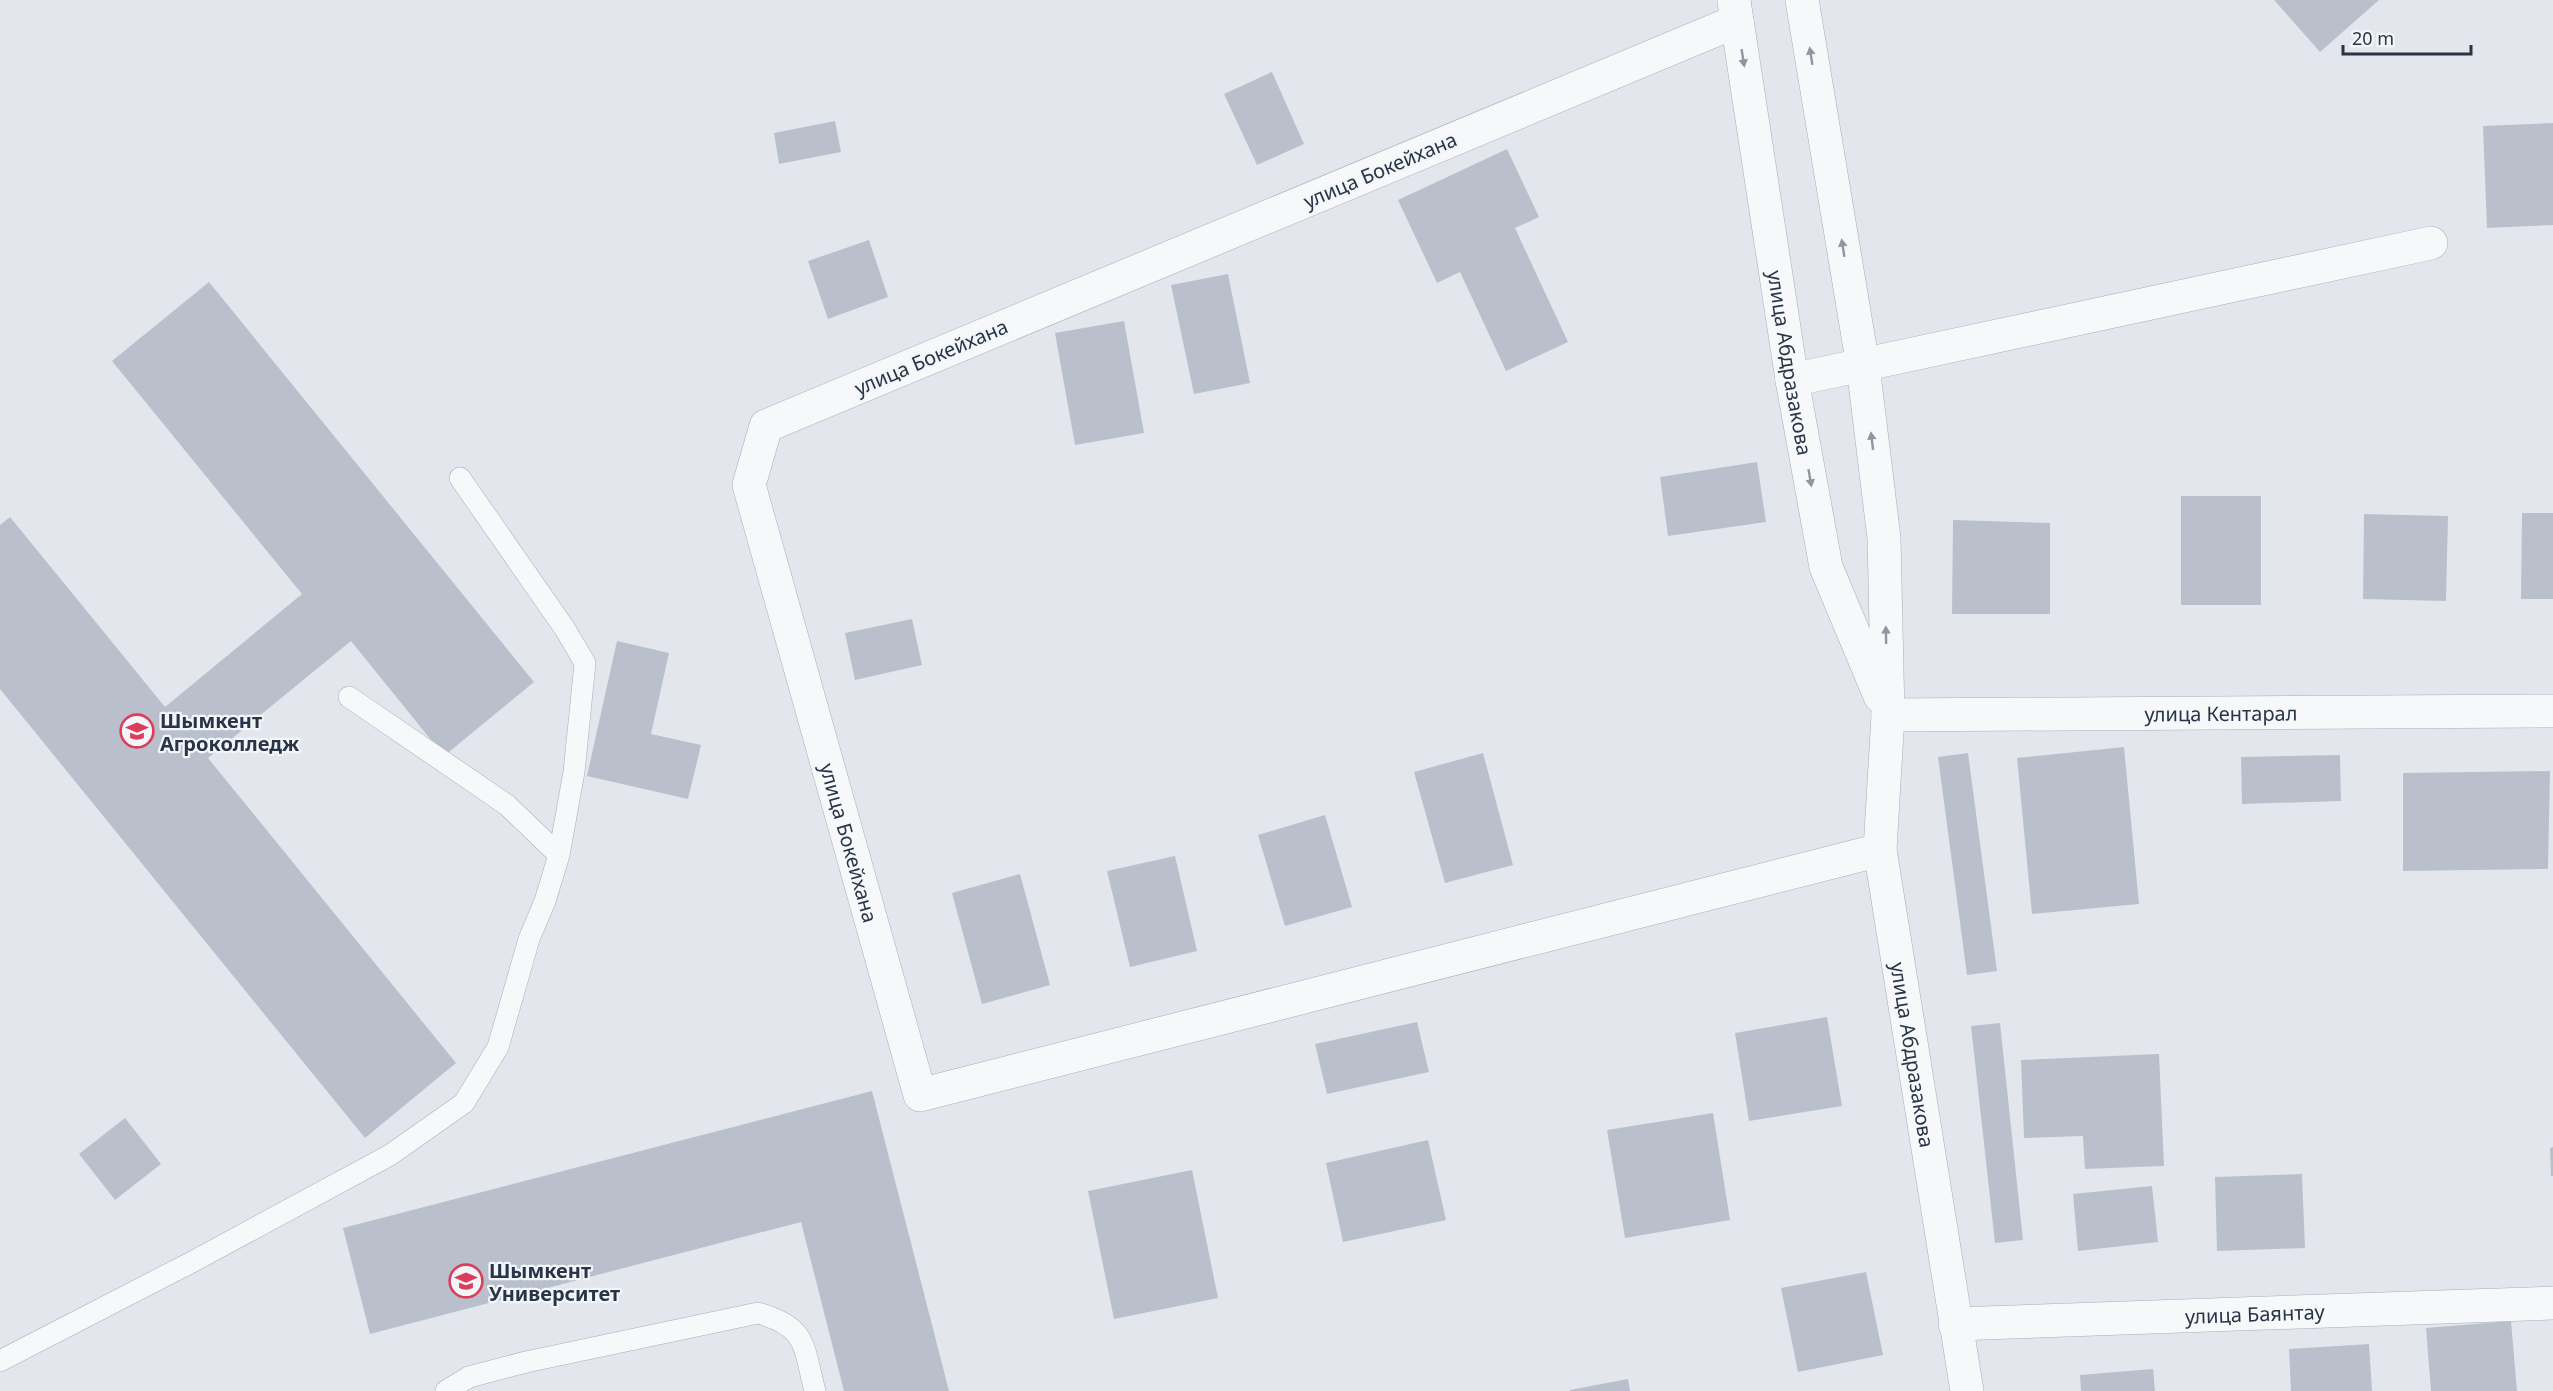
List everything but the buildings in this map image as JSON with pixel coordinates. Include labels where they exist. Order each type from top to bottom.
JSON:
[{"type":"street","name":"улица Абдразакова","points":[[1802,0],[1863,366],[1884,538],[1888,715],[1880,850],[1967,1391]]},
{"type":"street","name":"улица Абдразакова","points":[[1736,10],[1792,380],[1826,567],[1888,715]]},
{"type":"street","name":"улица Бокейхана","points":[[1736,10],[766,426],[749,485],[920,1095],[1880,850]]},
{"type":"street","points":[[1792,380],[2431,243]]},
{"type":"street","name":"улица Кентарал","points":[[1888,715],[2553,711]]},
{"type":"street","name":"улица Баянтау","points":[[1955,1324],[2553,1303]]},
{"type":"lane","points":[[0,1361],[192,1262],[390,1155],[464,1103],[498,1047],[529,939],[545,901],[559,855],[574,772],[585,663],[566,629],[460,477]]},
{"type":"lane","points":[[349,697],[507,805],[559,855]]},
{"type":"lane","points":[[446,1391],[470,1377],[526,1362],[759,1313],[782,1319],[800,1336],[815,1391]]},
{"type":"place","name":"Шымкент Агроколледж","points":[[137,731]]},
{"type":"place","name":"Шымкент Университет","points":[[466,1281]]}]
